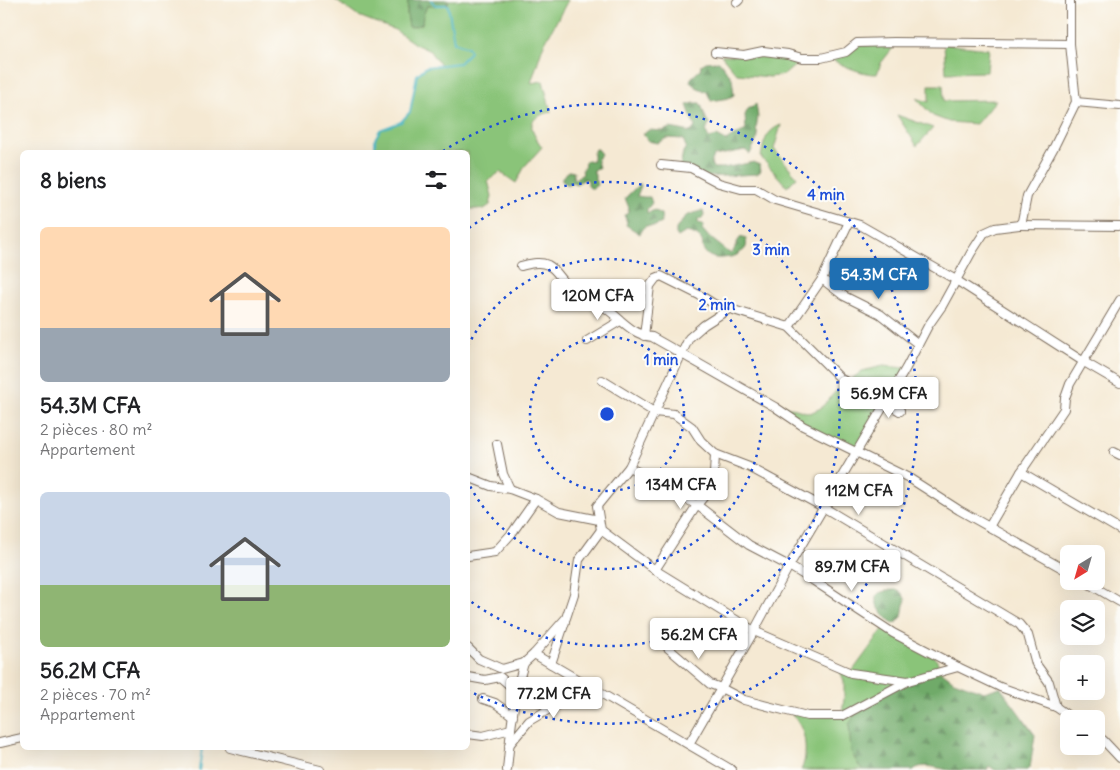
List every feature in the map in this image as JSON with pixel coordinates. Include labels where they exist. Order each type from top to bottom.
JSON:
[{"type":"street","points":[[1019,225],[1022,221],[1027,196],[1076,102],[1070,44],[1070,0]]},
{"type":"street","points":[[715,52],[744,55],[763,51],[802,58],[821,58],[846,52],[857,43],[1070,44]]},
{"type":"street","points":[[1076,102],[1120,106]]},
{"type":"street","points":[[661,165],[691,168],[719,183],[741,189],[756,189],[764,195],[777,200],[862,226],[956,280],[1120,383]]},
{"type":"street","points":[[789,327],[822,279],[850,222]]},
{"type":"street","points":[[689,744],[823,507],[984,233],[995,228],[1019,225],[1120,226]]},
{"type":"street","points":[[521,266],[539,262],[548,265],[567,285],[584,297],[612,312],[628,327],[644,336],[652,337],[775,407],[825,438],[908,478],[1060,567]]},
{"type":"street","points":[[644,336],[650,286],[656,278],[662,276],[714,304],[789,327],[841,379],[900,411],[896,396],[896,384]]},
{"type":"street","points":[[822,279],[844,296],[880,314],[918,344]]},
{"type":"street","points":[[989,527],[1021,472],[1064,409],[1065,398],[1070,384],[1120,300]]},
{"type":"street","points":[[729,309],[704,325],[689,338],[629,467],[597,506],[601,530],[655,570],[754,631],[851,673],[908,682]]},
{"type":"street","points":[[587,341],[620,321]]},
{"type":"street","points":[[602,380],[654,412],[674,414],[692,427],[701,441],[715,454],[749,467],[823,507],[1019,624],[1028,635],[1036,664],[1050,682],[1056,707]]},
{"type":"street","points":[[497,444],[502,474],[510,489]]},
{"type":"street","points":[[655,570],[710,489],[714,474],[715,454]]},
{"type":"street","points":[[629,467],[697,506],[749,546],[814,581],[884,628],[1000,687],[1060,710]]},
{"type":"street","points":[[1021,472],[1120,530]]},
{"type":"street","points":[[470,478],[491,486],[510,489],[536,499],[559,512],[599,520]]},
{"type":"street","points":[[470,556],[495,552],[536,499]]},
{"type":"street","points":[[552,664],[574,594],[579,560],[601,530]]},
{"type":"street","points":[[1099,590],[1120,602]]},
{"type":"street","points":[[470,650],[479,659],[502,669],[524,663],[566,618]]},
{"type":"street","points":[[668,648],[710,684],[744,700],[807,716],[842,716],[908,682],[958,667]]},
{"type":"street","points":[[534,654],[732,770]]},
{"type":"street","points":[[507,770],[510,729],[516,691],[524,663]]},
{"type":"street","points":[[470,677],[485,680],[500,677],[516,691],[551,708]]},
{"type":"street","points":[[509,745],[529,721],[551,708],[585,692],[601,693]]},
{"type":"street","points":[[482,699],[495,702],[513,716]]},
{"type":"street","points":[[470,734],[483,736],[510,729]]},
{"type":"street","points":[[0,743],[20,738]]},
{"type":"street","points":[[1105,741],[1120,758]]},
{"type":"street","points":[[238,750],[320,770]]},
{"type":"green space","points":[[335,0],[408,0],[407,15],[422,24],[427,6],[448,5],[448,0],[568,0],[543,46],[531,83],[543,81],[551,112],[533,121],[532,130],[542,147],[525,166],[516,183],[500,172],[488,181],[492,196],[490,205],[484,209],[470,209],[470,150],[375,150],[375,139],[380,130],[401,122],[410,112],[417,75],[426,67],[442,65],[430,51],[415,44],[395,30],[356,15]]},
{"type":"green space","points":[[408,0],[448,0],[448,5],[427,6],[422,24],[409,27],[407,15]]},
{"type":"green space","points":[[896,44],[881,63],[877,74],[859,71],[829,58],[858,45]]},
{"type":"green space","points":[[944,44],[989,49],[987,72],[946,73]]},
{"type":"green space","points":[[721,55],[792,58],[798,63],[784,75],[770,77],[737,74]]},
{"type":"green space","points":[[719,61],[732,78],[734,95],[729,98],[711,101],[707,92],[690,82],[691,78],[700,70],[701,65],[706,62]]},
{"type":"green space","points":[[929,85],[943,85],[944,101],[996,100],[976,124],[949,122],[933,116],[916,98],[929,102]]},
{"type":"green space","points":[[700,103],[709,123],[706,132],[709,138],[717,136],[726,141],[746,130],[745,115],[748,109],[756,104],[758,137],[750,154],[745,150],[714,156],[711,163],[713,168],[723,168],[754,162],[760,165],[761,171],[757,174],[708,177],[680,166],[686,147],[683,139],[667,138],[657,143],[648,141],[643,134],[649,130],[662,131],[670,128],[691,132],[695,127],[687,105]]},
{"type":"green space","points":[[897,115],[933,128],[917,146]]},
{"type":"green space","points":[[781,125],[774,149],[797,177],[787,187],[761,157],[766,137],[772,130]]},
{"type":"green space","points":[[595,149],[601,154],[597,160],[599,168],[593,171],[597,185],[590,188],[588,180],[585,179],[576,184],[572,182],[568,185],[562,181],[562,177],[569,171],[574,172],[573,178],[575,179],[583,174],[584,164],[587,160],[593,160]]},
{"type":"green space","points":[[640,183],[641,186],[637,196],[650,197],[652,203],[647,209],[647,213],[655,210],[661,214],[662,223],[655,226],[645,226],[640,234],[626,225],[627,222],[624,215],[627,214],[629,208],[625,198]]},
{"type":"green space","points":[[703,211],[704,215],[698,220],[698,223],[705,226],[702,229],[708,236],[731,254],[741,237],[746,239],[744,250],[737,255],[714,258],[705,252],[701,239],[697,236],[686,232],[678,237],[676,229],[686,216]]},
{"type":"green space","points":[[883,366],[906,368],[856,452],[775,407],[782,405],[810,413],[821,408],[836,391],[862,371]]},
{"type":"green space","points":[[899,590],[906,600],[902,617],[893,624],[881,611],[876,600],[876,596],[879,593]]},
{"type":"green space","points":[[884,628],[934,655],[942,672],[851,740],[854,756],[864,770],[801,770],[805,755],[804,739],[801,727],[791,712],[842,716],[844,681],[839,668],[851,673]]},
{"type":"green space","points":[[942,672],[954,681],[984,692],[1000,687],[1035,735],[1030,768],[1028,770],[995,770],[989,766],[987,770],[951,770],[922,766],[913,770],[864,770],[859,766],[851,752],[849,725],[859,707],[908,681]]},
{"type":"waterway","points":[[375,150],[375,139],[380,130],[401,122],[410,112],[417,75],[426,67],[459,63],[470,52],[468,47],[454,42],[448,5],[435,5],[431,0]]},
{"type":"waterway","points":[[199,770],[202,750]]}]
